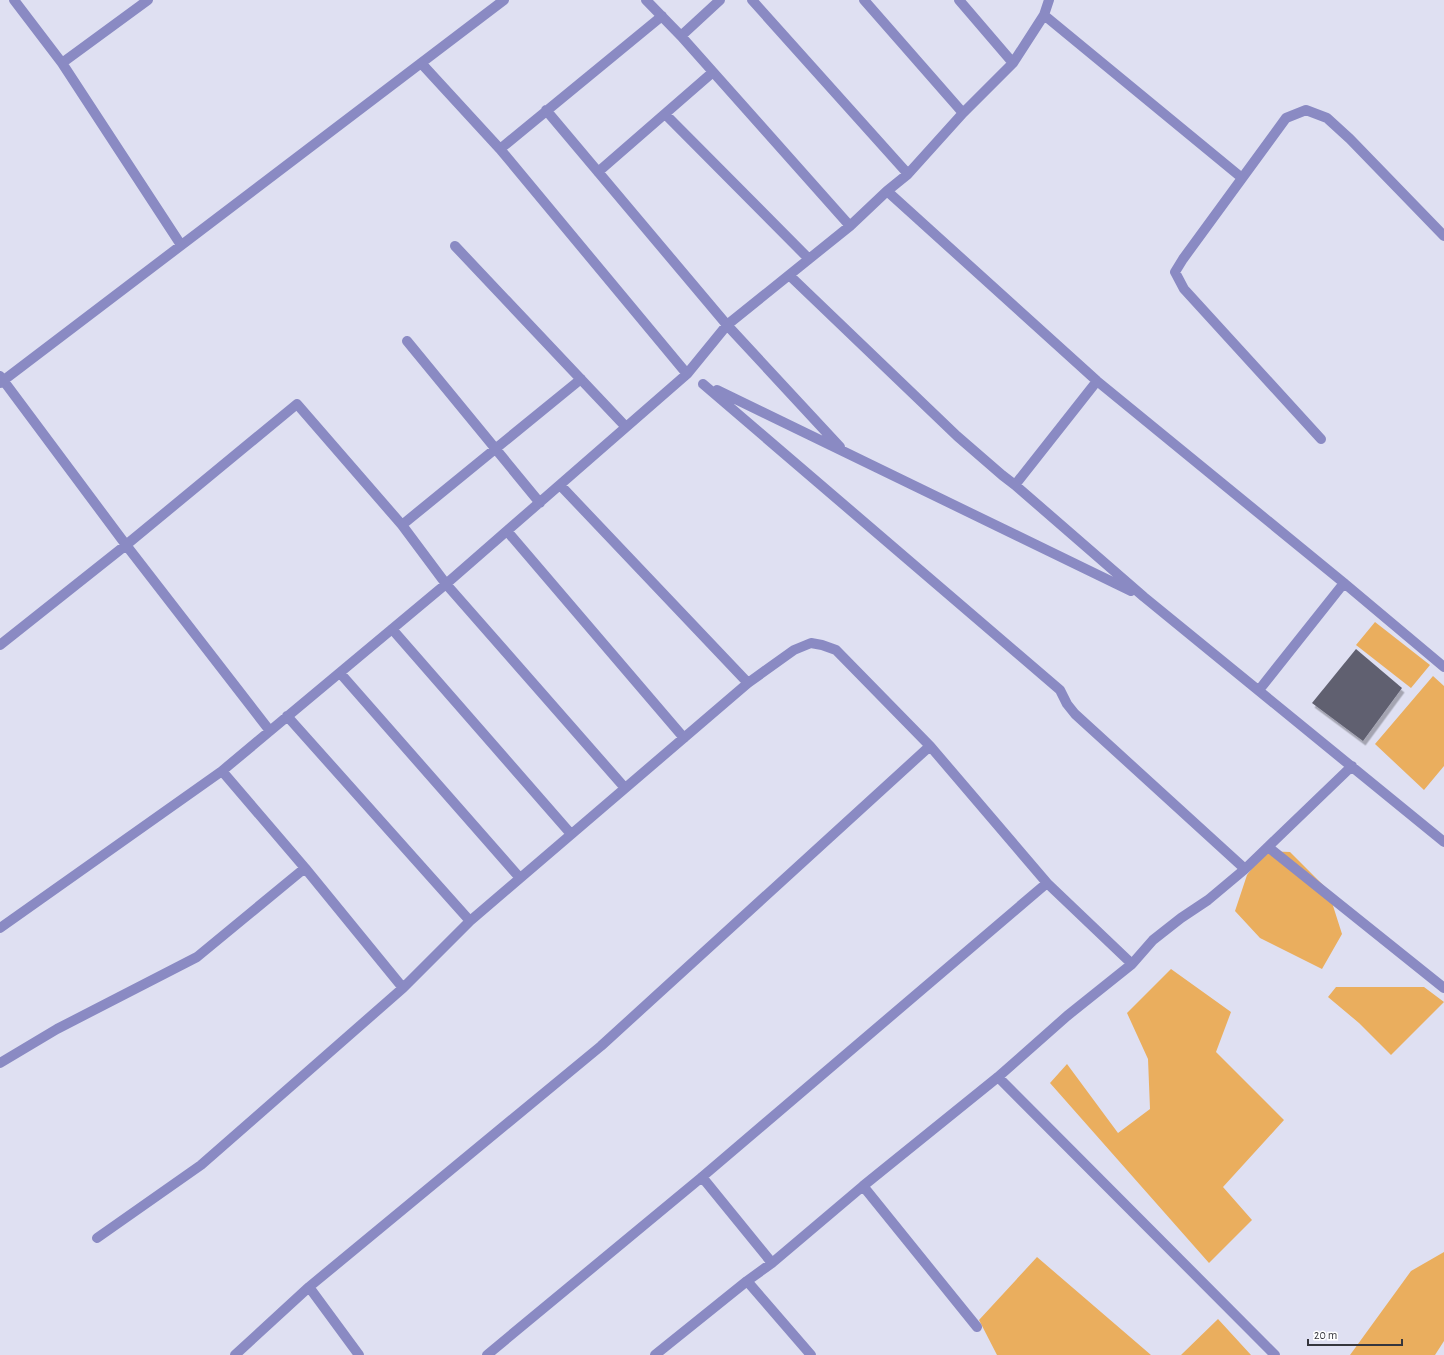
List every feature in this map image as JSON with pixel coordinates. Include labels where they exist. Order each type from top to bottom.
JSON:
[{"type":"street","points":[[14,0],[62,63],[181,245]]},
{"type":"street","points":[[62,63],[148,0]]},
{"type":"street","points":[[270,731],[1,380],[504,0]]},
{"type":"street","points":[[646,0],[681,36],[850,226]]},
{"type":"street","points":[[681,36],[720,0]]},
{"type":"street","points":[[752,0],[908,174]]},
{"type":"street","points":[[864,0],[962,113]]},
{"type":"street","points":[[959,0],[1013,63]]},
{"type":"street","points":[[0,928],[222,771],[446,584],[687,374],[727,325],[850,226],[887,191],[908,174],[962,113],[1013,63],[1044,15],[1049,0]]},
{"type":"street","points":[[1044,15],[1242,178]]},
{"type":"street","points":[[500,149],[662,16]]},
{"type":"street","points":[[421,63],[500,149],[687,374]]},
{"type":"street","points":[[598,172],[713,72]]},
{"type":"street","points":[[546,110],[727,325],[844,452]]},
{"type":"street","points":[[1321,439],[1184,289],[1175,272],[1182,258],[1286,118],[1306,110],[1327,118],[1350,139],[1444,236]]},
{"type":"street","points":[[665,114],[809,259]]},
{"type":"street","points":[[887,191],[1097,381],[1344,583],[1444,667]]},
{"type":"street","points":[[455,246],[626,427]]},
{"type":"street","points":[[789,276],[957,436],[1002,475],[1015,484],[1144,597],[1444,842]]},
{"type":"street","points":[[407,341],[540,503]]},
{"type":"street","points":[[402,525],[581,379]]},
{"type":"street","points":[[1015,484],[1097,381]]},
{"type":"street","points":[[1144,597],[703,384],[1060,690],[1067,704],[1075,714],[1245,869]]},
{"type":"street","points":[[0,645],[126,545],[297,404],[402,525],[446,584],[625,788]]},
{"type":"street","points":[[560,485],[748,683]]},
{"type":"street","points":[[507,531],[684,738]]},
{"type":"street","points":[[1259,690],[1344,583]]},
{"type":"street","points":[[392,629],[572,834]]},
{"type":"street","points":[[97,1238],[201,1165],[403,988],[470,921],[625,788],[748,683],[794,650],[811,643],[836,650],[930,746],[1047,883],[1132,964]]},
{"type":"street","points":[[340,673],[520,878]]},
{"type":"street","points":[[288,716],[470,921]]},
{"type":"street","points":[[234,1355],[309,1287],[601,1046],[930,746]]},
{"type":"street","points":[[655,1355],[747,1281],[772,1263],[863,1186],[998,1077],[1067,1016],[1132,964],[1153,940],[1181,918],[1208,900],[1245,869],[1352,766]]},
{"type":"street","points":[[222,771],[305,868],[403,988]]},
{"type":"street","points":[[1268,847],[1444,988]]},
{"type":"street","points":[[0,1063],[57,1029],[197,958],[305,868]]},
{"type":"street","points":[[487,1355],[702,1177],[1047,883]]},
{"type":"street","points":[[998,1077],[1274,1355]]},
{"type":"street","points":[[702,1177],[772,1263]]},
{"type":"street","points":[[863,1186],[977,1327]]},
{"type":"street","points":[[747,1281],[812,1355]]},
{"type":"street","points":[[309,1287],[359,1355]]},
{"type":"shaded area","points":[[1375,622],[1430,665],[1411,688],[1356,645]]},
{"type":"shaded area","points":[[1433,676],[1444,686],[1444,766],[1424,790],[1375,744]]},
{"type":"shaded area","points":[[1265,851],[1290,852],[1328,890],[1342,934],[1322,969],[1260,938],[1235,911],[1247,875]]},
{"type":"shaded area","points":[[1171,969],[1231,1012],[1216,1052],[1284,1120],[1223,1187],[1252,1220],[1209,1263],[1050,1083],[1067,1064],[1118,1133],[1150,1109],[1148,1059],[1127,1013]]},
{"type":"shaded area","points":[[1336,987],[1424,987],[1444,1002],[1391,1055],[1359,1023],[1328,997]]},
{"type":"shaded area","points":[[1444,1252],[1444,1341],[1435,1355],[1350,1355],[1411,1271]]},
{"type":"shaded area","points":[[1037,1257],[1151,1355],[997,1355],[979,1320]]},
{"type":"shaded area","points":[[1218,1319],[1251,1355],[1181,1355]]},
{"type":"building","points":[[1356,649],[1402,688],[1363,741],[1312,703]]}]
